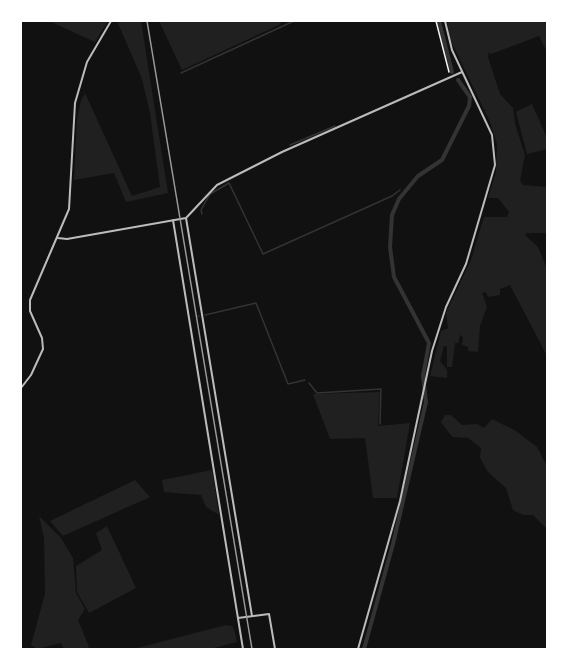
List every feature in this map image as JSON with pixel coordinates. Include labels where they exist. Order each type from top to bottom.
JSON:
[{"type":"street","points":[[21,388],[31,375],[43,349],[42,338],[30,311],[31,295],[58,238],[71,194],[75,103],[87,62],[111,21]]},
{"type":"street","points":[[358,649],[397,511],[442,317],[466,264],[495,165],[492,135],[448,39],[445,21]]},
{"type":"street","points":[[58,238],[67,239],[186,218],[218,185],[282,152],[462,72]]},
{"type":"street","points":[[186,218],[252,616]]},
{"type":"street","points":[[173,220],[243,649]]},
{"type":"street","points":[[238,618],[268,613],[271,616],[275,649]]},
{"type":"path","points":[[436,21],[448,71],[452,77]]},
{"type":"shaded area","points":[[49,21],[108,21],[95,42]]},
{"type":"shaded area","points":[[117,21],[141,21],[168,193],[126,202],[114,173],[74,180],[77,119],[85,93],[132,196],[160,187],[150,113],[142,79]]},
{"type":"shaded area","points":[[159,21],[279,21],[281,24],[182,70]]},
{"type":"shaded area","points":[[447,21],[547,21],[547,52],[539,36],[491,54],[489,52],[488,57],[500,94],[513,108],[515,124],[525,155],[520,181],[523,185],[547,187],[547,233],[525,233],[538,247],[547,269],[547,356],[510,285],[500,289],[500,295],[488,297],[486,292],[482,293],[487,307],[480,326],[478,352],[468,351],[468,347],[462,345],[463,337],[460,335],[458,343],[455,343],[452,367],[447,367],[447,346],[444,346],[440,361],[447,370],[447,378],[430,376],[441,331],[448,328],[446,313],[471,260],[484,217],[507,217],[509,212],[498,198],[488,198],[496,172],[497,144],[490,122],[450,39]]},
{"type":"shaded area","points":[[532,104],[547,138],[547,149],[527,154],[516,112]]},
{"type":"shaded area","points":[[380,392],[378,426],[410,423],[397,498],[373,498],[365,438],[330,439],[313,394]]},
{"type":"shaded area","points":[[445,415],[451,415],[462,425],[477,424],[484,428],[492,419],[516,431],[537,447],[547,466],[547,529],[533,515],[523,515],[513,510],[506,488],[488,472],[480,458],[481,448],[468,438],[453,437],[441,422]]},
{"type":"shaded area","points":[[212,470],[219,515],[206,507],[201,495],[164,492],[162,480]]},
{"type":"shaded area","points":[[135,480],[150,497],[63,536],[50,521]]},
{"type":"shaded area","points":[[39,516],[61,538],[73,558],[76,593],[85,609],[78,620],[89,647],[87,649],[64,649],[61,643],[37,649],[31,645],[45,594],[44,538]]},
{"type":"shaded area","points":[[107,526],[136,588],[89,613],[77,592],[76,566],[102,550],[96,533]]},
{"type":"shaded area","points":[[226,625],[233,626],[237,642],[210,649],[137,648]]},
{"type":"waterway","points":[[181,73],[294,21]]},
{"type":"waterway","points":[[439,21],[452,72]]},
{"type":"waterway","points":[[364,649],[393,544],[426,402],[423,376],[429,343],[394,277],[390,247],[392,215],[399,199],[418,176],[442,160],[469,106],[470,97],[458,80]]},
{"type":"waterway","points":[[290,145],[335,126]]},
{"type":"waterway","points":[[202,214],[201,210],[210,194],[229,183],[263,254],[392,196],[400,190]]},
{"type":"waterway","points":[[205,315],[256,303],[288,384],[305,380]]},
{"type":"waterway","points":[[309,383],[317,393],[381,389],[380,424]]},
{"type":"railway","points":[[147,21],[252,649]]}]
